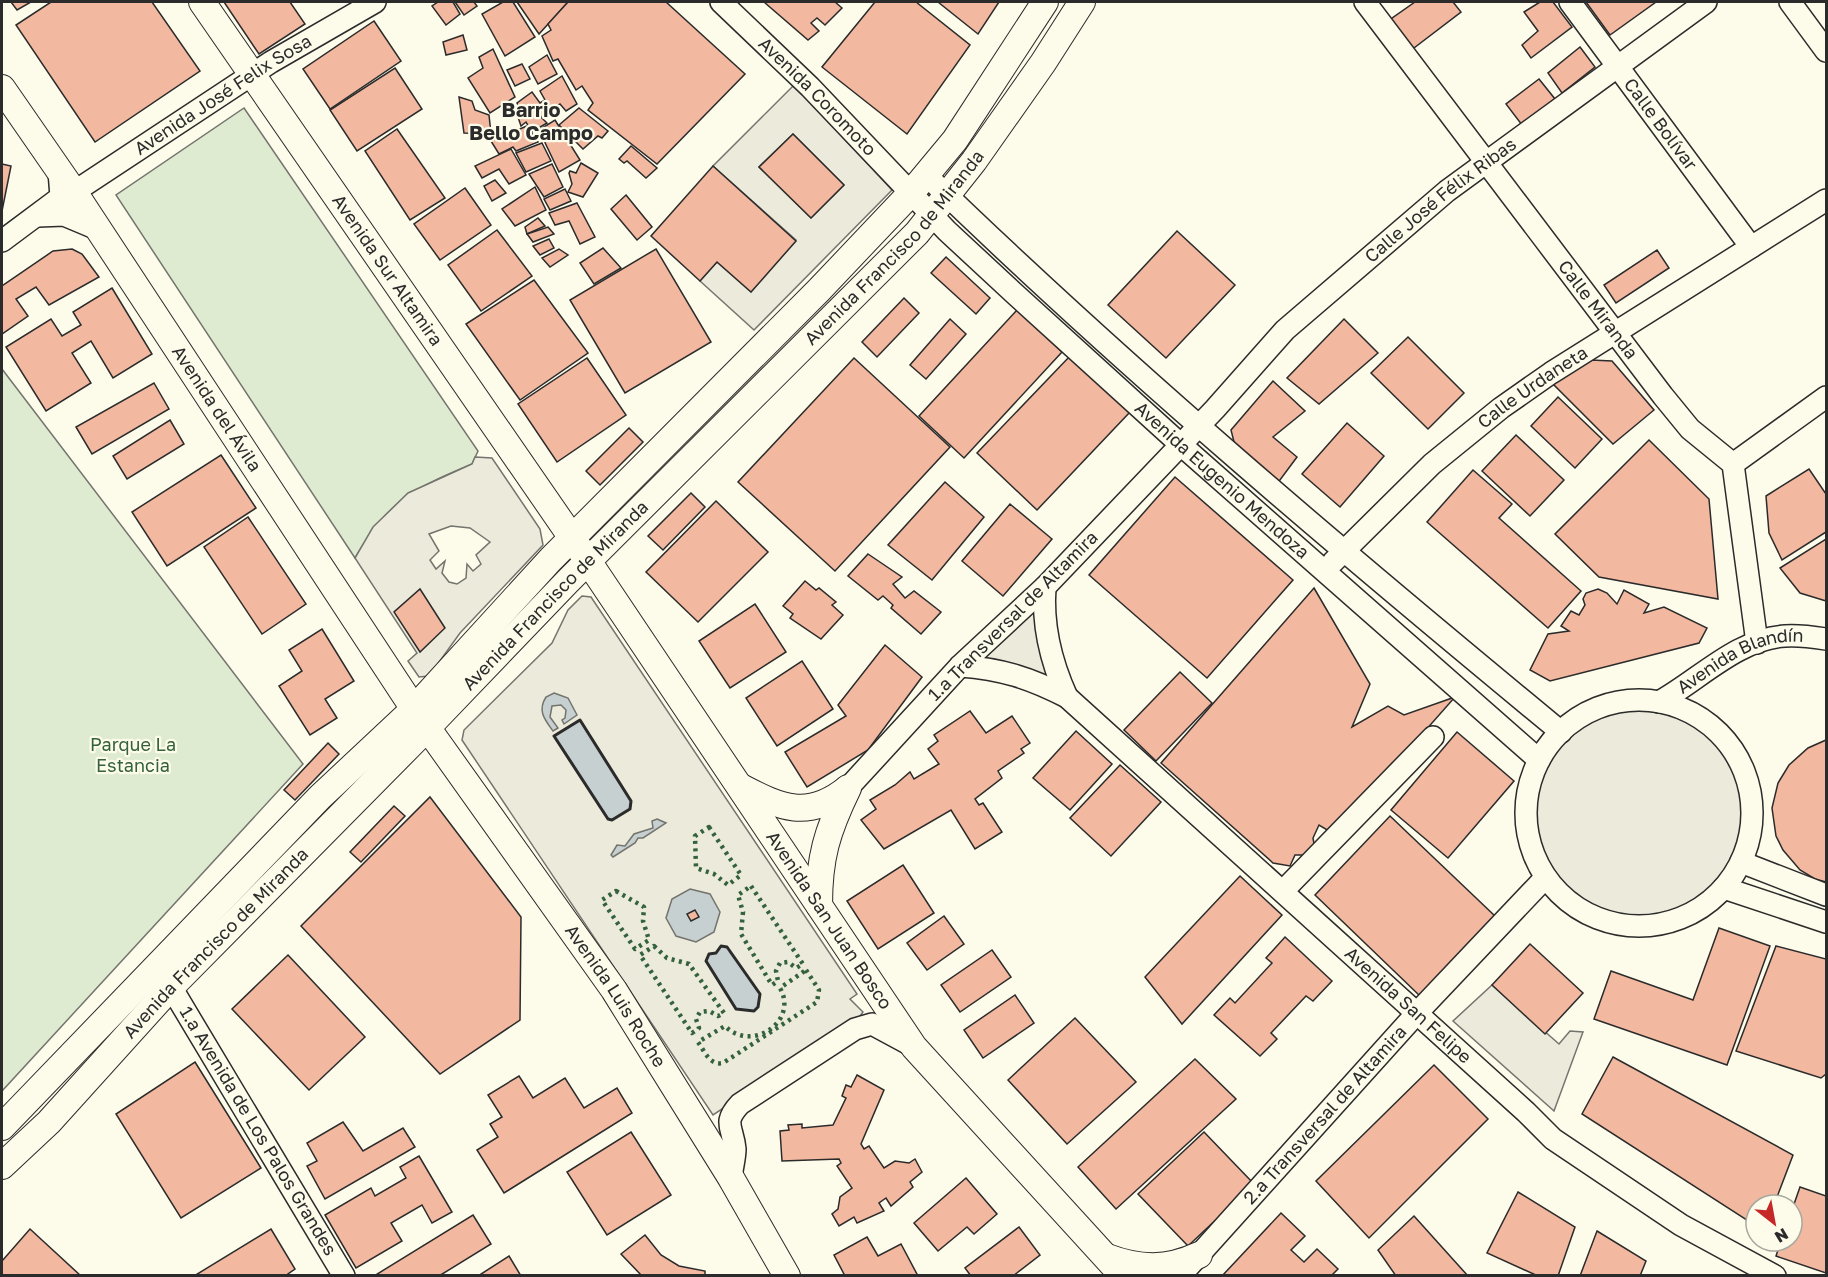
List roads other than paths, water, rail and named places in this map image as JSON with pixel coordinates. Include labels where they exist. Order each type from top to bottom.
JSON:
[{"type":"main road","name":"Avenida Sur Altamira","points":[[202,2],[588,561]]},
{"type":"main road","name":"Avenida Francisco de Miranda","points":[[2,1166],[49,1122],[171,987],[421,719],[572,539],[919,184],[955,140],[1045,2]]},
{"type":"main road","name":"Avenida Francisco de Miranda","points":[[2,1127],[321,797],[421,719],[588,561],[779,374],[940,205],[1043,63],[1082,2]]},
{"type":"main road","name":"Avenida del Ávila","points":[[2,88],[9,105],[66,181],[421,719]]},
{"type":"main road","name":"Avenida San Juan Bosco","points":[[588,561],[914,1047],[1103,1265],[1123,1275]]},
{"type":"main road","name":"Avenida Luis Roche","points":[[421,719],[614,990],[732,1178],[787,1275]]},
{"type":"main road","points":[[740,786],[771,803],[801,808],[827,803],[848,788]]},
{"type":"main road","points":[[819,905],[819,871],[824,842],[848,788]]},
{"type":"main road","points":[[1103,1265],[1125,1263],[1150,1267],[1182,1263],[1199,1255]]},
{"type":"street","name":"Avenida José Felix Sosa","points":[[66,181],[253,76],[272,62],[375,2]]},
{"type":"street","name":"Avenida Coromoto","points":[[721,2],[744,10],[810,87],[919,184]]},
{"type":"street","name":"Calle Miranda","points":[[1365,2],[1485,163],[1690,429],[1733,464]]},
{"type":"street","name":"Calle Bolívar","points":[[1570,2],[1750,247]]},
{"type":"street","name":"Calle José Félix Ribas","points":[[1180,444],[1285,330],[1432,203],[1706,2]]},
{"type":"street","points":[[1790,2],[1827,51]]},
{"type":"street","points":[[2,241],[38,216],[60,197],[66,181]]},
{"type":"street","name":"Avenida Eugenio Mendoza","points":[[919,184],[940,205],[1343,552],[1561,732]]},
{"type":"street","name":"Calle Urdaneta","points":[[1324,572],[1432,464],[1461,439],[1551,373],[1617,334],[1827,200]]},
{"type":"street","name":"Avenida Eugenio Mendoza","points":[[940,205],[1008,288],[1180,444],[1539,760]]},
{"type":"street","points":[[38,216],[64,215],[95,228]]},
{"type":"street","points":[[1757,643],[1733,464],[1827,397]]},
{"type":"street","name":"1.ª Transversal de Altamira","points":[[848,788],[960,666],[1045,587],[1180,444]]},
{"type":"street","name":"Avenida San Felipe","points":[[1045,587],[1043,606],[1047,637],[1054,668],[1067,697]]},
{"type":"street","name":"Avenida Blandín","points":[[1659,702],[1708,669],[1757,643],[1784,636],[1827,639]]},
{"type":"street","name":"Avenida San Felipe","points":[[960,666],[990,668],[1030,679],[1067,697],[1418,1013],[1553,1139],[1681,1225],[1775,1275]]},
{"type":"street","points":[[1624,701],[1659,702],[1692,712],[1707,722],[1720,733],[1740,761],[1747,777],[1753,811],[1748,845],[1741,862],[1724,888],[1697,910],[1682,918],[1649,926],[1615,924],[1583,912],[1562,897],[1545,878],[1533,854],[1526,829],[1527,793],[1539,760],[1561,732],[1590,711],[1624,701]]},
{"type":"street","points":[[1283,891],[1433,737]]},
{"type":"street","points":[[1741,862],[1827,895]]},
{"type":"street","name":"2.ª Transversal de Altamira","points":[[1180,1275],[1418,1013],[1545,878]]},
{"type":"street","points":[[1724,888],[1827,922]]},
{"type":"street","name":"1.ª Avenida de Los Palos Grandes","points":[[171,987],[344,1275]]},
{"type":"street","points":[[732,1178],[735,1148],[729,1123],[730,1114],[740,1104],[855,1029],[872,1024],[914,1047]]},
{"type":"district","name":"Barrio Bello Campo","points":[[531,122]]},
{"type":"park label","name":"Parque La Estancia","points":[[133,756]]}]
